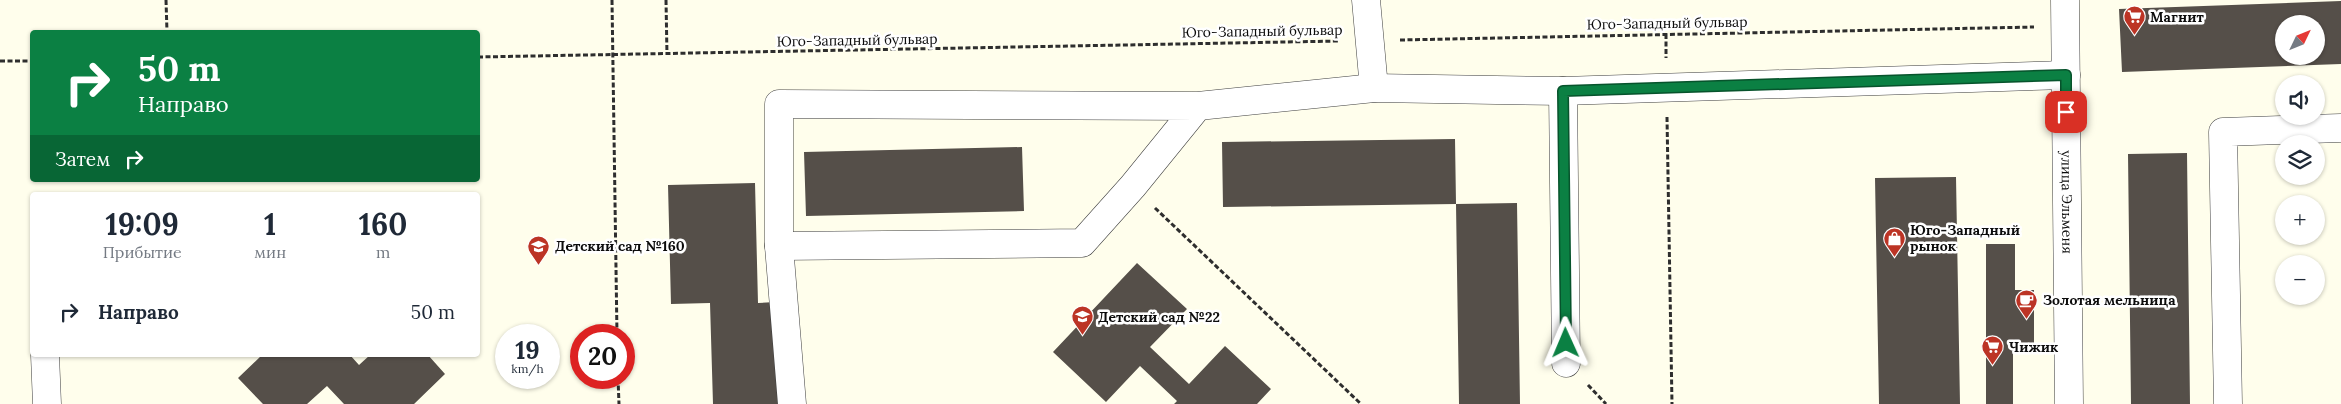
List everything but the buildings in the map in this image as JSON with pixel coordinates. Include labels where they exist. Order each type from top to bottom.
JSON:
[{"type":"street","points":[[1366,0],[1374,88]]},
{"type":"street","name":"улица Эльменя","points":[[2065,0],[2069,404]]},
{"type":"street","points":[[792,404],[780,246],[779,104],[1198,106],[1374,88],[1563,91],[2066,75]]},
{"type":"street","points":[[1563,91],[1566,363]]},
{"type":"street","points":[[780,246],[1082,243],[1198,106]]},
{"type":"street","points":[[2228,404],[2223,132],[2341,128]]},
{"type":"street","points":[[45,357],[47,404]]},
{"type":"path","points":[[166,0],[167,30]]},
{"type":"path","points":[[612,0],[618,324]]},
{"type":"path","points":[[666,0],[667,55]]},
{"type":"path","name":"Юго-Западный бульвар","points":[[480,57],[667,55],[2037,27]]},
{"type":"path","points":[[1666,34],[1672,404]]},
{"type":"path","points":[[0,61],[30,61]]},
{"type":"path","points":[[1132,186],[1361,404]]},
{"type":"path","points":[[618,389],[619,404]]},
{"type":"place","name":"Магнит","points":[[2134,36]]},
{"type":"place","name":"Юго-Западный рынок","points":[[1894,257]]},
{"type":"place","name":"Детский сад №160","points":[[539,265]]},
{"type":"place","name":"Золотая мельница","points":[[2027,319]]},
{"type":"place","name":"Детский сад №22","points":[[1082,336]]},
{"type":"place","name":"Чижик","points":[[1993,366]]},
{"type":"route","points":[[1566,343],[1563,91],[2066,75],[2066,112]]}]
